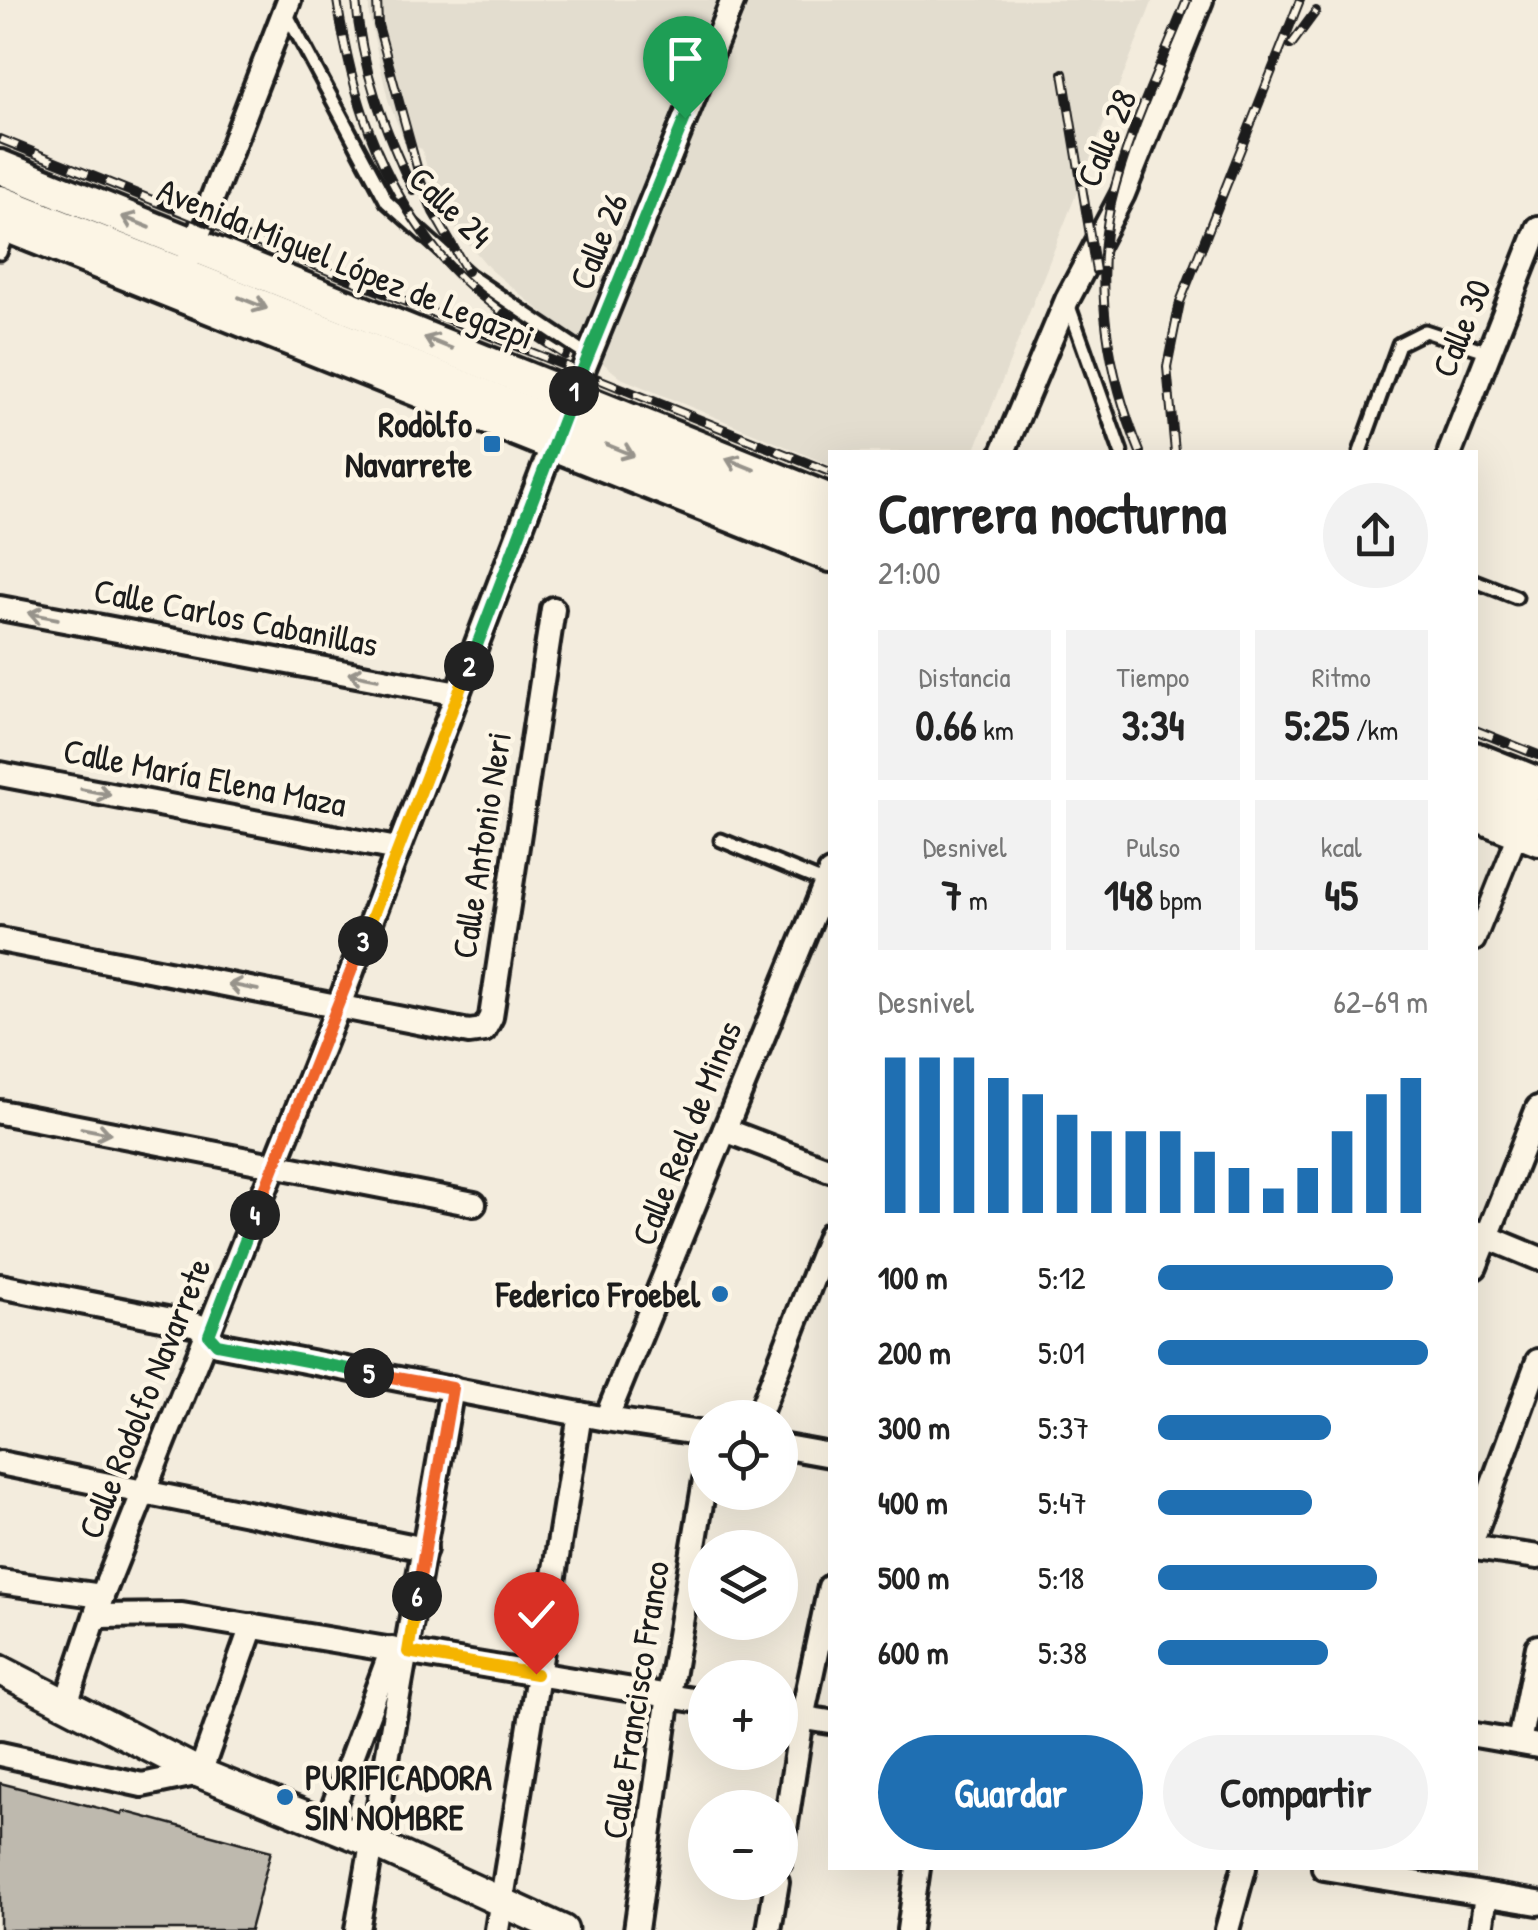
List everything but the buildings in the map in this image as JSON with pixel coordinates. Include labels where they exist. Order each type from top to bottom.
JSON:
[{"type":"main road","name":"Avenida Miguel López de Legazpi","points":[[0,167],[183,273]]},
{"type":"main road","name":"Avenida Miguel López de Legazpi","points":[[2,229],[183,273],[828,533]]},
{"type":"main road","name":"Avenida Miguel López de Legazpi","points":[[561,424],[828,500]]},
{"type":"main road","points":[[1478,760],[1538,784]]},
{"type":"main road","points":[[1478,794],[1531,832]]},
{"type":"street","name":"Calle 26","points":[[561,424],[734,0]]},
{"type":"street","name":"Calle 28","points":[[1004,450],[1066,300],[1123,194],[1201,0]]},
{"type":"street","name":"Calle 24","points":[[183,273],[287,5]]},
{"type":"street","name":"Calle 30","points":[[1451,450],[1538,228]]},
{"type":"street","name":"Avenida Miguel López de Legazpi","points":[[561,424],[828,559]]},
{"type":"street","name":"Calle Rodolfo Navarrete","points":[[66,1704],[143,1492],[338,1006],[561,424]]},
{"type":"street","name":"Calle Carlos Cabanillas","points":[[0,608],[458,694]]},
{"type":"street","name":"Calle Antonio Neri","points":[[338,1006],[469,1032],[484,1030],[490,1017],[553,609]]},
{"type":"street","name":"Calle María Elena Maza","points":[[0,774],[397,849]]},
{"type":"street","points":[[1478,820],[1531,832],[1478,935]]},
{"type":"street","name":"Calle Real de Minas","points":[[606,1419],[828,878]]},
{"type":"street","points":[[0,940],[338,1006]]},
{"type":"street","points":[[1538,1108],[1481,1235],[1538,1258]]},
{"type":"street","points":[[0,1112],[474,1204]]},
{"type":"street","points":[[724,1130],[828,1169]]},
{"type":"street","points":[[765,1400],[828,1239]]},
{"type":"street","points":[[0,1286],[197,1325],[217,1344],[688,1431]]},
{"type":"street","points":[[1478,1525],[1538,1361]]},
{"type":"street","points":[[357,1930],[400,1651],[424,1549],[452,1388]]},
{"type":"street","points":[[496,1930],[580,1414]]},
{"type":"street","points":[[798,1449],[828,1455]]},
{"type":"street","points":[[0,1463],[424,1549]]},
{"type":"street","name":"Calle Francisco Franco","points":[[636,1930],[700,1510]]},
{"type":"street","points":[[1478,1548],[1538,1557]]},
{"type":"street","points":[[0,1582],[99,1606],[252,1626],[688,1699]]},
{"type":"street","points":[[798,1693],[828,1594]]},
{"type":"street","points":[[200,1773],[252,1626]]},
{"type":"street","points":[[1478,1736],[1529,1744],[1538,1647]]},
{"type":"street","points":[[326,1824],[400,1651]]},
{"type":"street","points":[[0,1670],[200,1773],[373,1843],[563,1930]]},
{"type":"street","points":[[798,1717],[828,1722]]},
{"type":"street","points":[[0,1754],[142,1785],[200,1773]]},
{"type":"street","points":[[909,1930],[918,1870]]},
{"type":"street","points":[[1227,1930],[1243,1870]]},
{"type":"street","points":[[1336,1870],[1538,1903]]},
{"type":"street","points":[[1481,1930],[1486,1895]]},
{"type":"street","points":[[770,1930],[774,1900]]},
{"type":"lane","name":"Calle 24","points":[[287,5],[388,202],[470,276],[589,356]]},
{"type":"lane","points":[[1066,300],[1120,450]]},
{"type":"lane","points":[[1361,450],[1399,344],[1426,331],[1489,352]]},
{"type":"lane","points":[[1478,583],[1516,597]]},
{"type":"lane","points":[[722,840],[828,878]]},
{"type":"shaded area","points":[[369,0],[1153,0],[975,450],[828,450],[828,464],[621,378],[490,269],[437,206],[422,149],[405,143],[388,100]]},
{"type":"railway","points":[[337,0],[351,70],[370,134],[417,225],[439,254],[481,296],[565,355]]},
{"type":"railway","points":[[356,0],[363,50],[376,98],[413,190]]},
{"type":"railway","points":[[377,0],[378,25],[421,182],[433,212],[467,271]]},
{"type":"railway","points":[[1139,450],[1119,392],[1107,330],[1103,266],[1106,235],[1126,151],[1187,0]]},
{"type":"railway","points":[[1175,450],[1167,367],[1180,302],[1300,0]]},
{"type":"railway","points":[[1291,45],[1316,11]]},
{"type":"railway","points":[[1063,73],[1096,271]]},
{"type":"railway","points":[[0,139],[828,471]]},
{"type":"railway","points":[[1478,731],[1538,755]]},
{"type":"place","name":"Rodolfo Navarrete","points":[[492,444]]},
{"type":"place","name":"Federico Froebel","points":[[720,1294]]},
{"type":"place","name":"PURIFICADORA SIN NOMBRE","points":[[285,1797]]},
{"type":"route","points":[[536,1674],[408,1652],[452,1388],[217,1344],[209,1335],[551,449],[685,118]]}]
